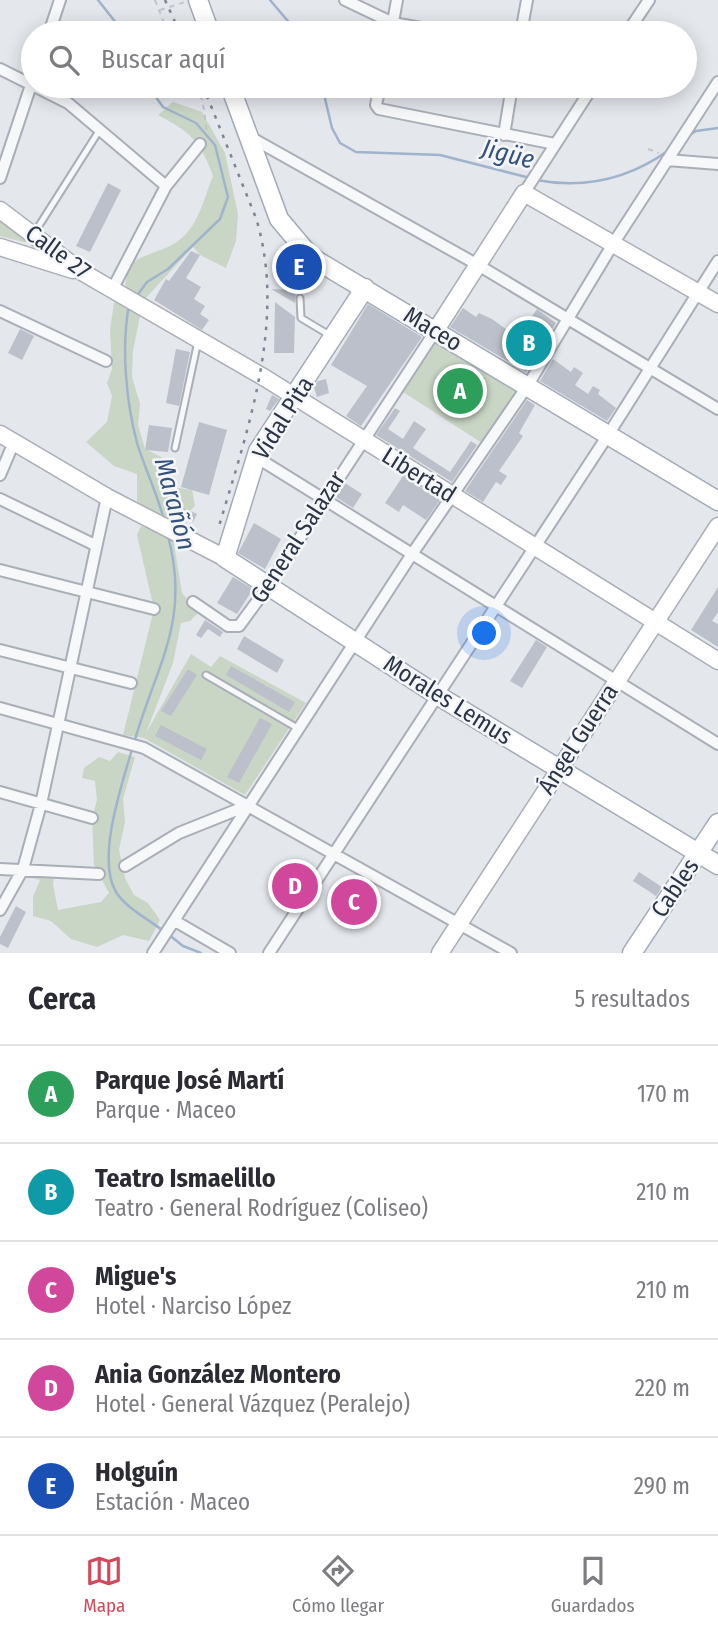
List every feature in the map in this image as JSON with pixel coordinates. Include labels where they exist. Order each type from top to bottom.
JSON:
[{"type":"main road","points":[[195,0],[205,21]]},
{"type":"main road","name":"Maceo","points":[[235,98],[279,219],[295,242],[310,257],[718,501]]},
{"type":"main road","name":"Vidal Pita","points":[[225,558],[256,457],[365,288]]},
{"type":"main road","name":"Morales Lemus","points":[[225,558],[437,695],[718,865]]},
{"type":"main road","name":"Cables","points":[[632,953],[718,823]]},
{"type":"street","points":[[53,21],[60,0]]},
{"type":"street","points":[[345,0],[380,21]]},
{"type":"street","points":[[393,21],[397,0]]},
{"type":"street","points":[[523,21],[527,0]]},
{"type":"street","points":[[635,21],[649,0]]},
{"type":"street","points":[[0,69],[21,78]]},
{"type":"street","points":[[156,949],[412,554],[528,385],[613,244],[718,82]]},
{"type":"street","points":[[0,178],[27,98]]},
{"type":"street","points":[[59,98],[101,128],[166,186]]},
{"type":"street","points":[[378,98],[377,107],[555,145]]},
{"type":"street","points":[[504,135],[510,98]]},
{"type":"street","name":"General Salazar","points":[[193,602],[232,628],[239,626],[269,585],[585,98]]},
{"type":"street","points":[[250,137],[478,265],[718,409]]},
{"type":"street","points":[[116,290],[166,186],[200,144]]},
{"type":"street","points":[[669,159],[718,164]]},
{"type":"street","points":[[530,184],[613,244],[718,304]]},
{"type":"street","name":"Calle 27","points":[[0,210],[82,272],[116,290]]},
{"type":"street","points":[[0,247],[82,272]]},
{"type":"street","points":[[269,953],[608,435],[718,261]]},
{"type":"street","name":"Libertad","points":[[116,290],[295,397],[718,661]]},
{"type":"street","points":[[0,311],[106,361]]},
{"type":"street","points":[[0,475],[7,438]]},
{"type":"street","name":"Morales Lemus","points":[[7,438],[107,497],[225,558]]},
{"type":"street","points":[[256,457],[718,744]]},
{"type":"street","points":[[0,910],[23,869],[41,804],[84,592],[107,497]]},
{"type":"street","points":[[0,499],[95,545]]},
{"type":"street","name":"Ángel Guerra","points":[[440,953],[718,526]]},
{"type":"street","points":[[0,570],[154,609]]},
{"type":"street","points":[[0,650],[131,683]]},
{"type":"street","points":[[0,708],[144,748],[511,953]]},
{"type":"street","points":[[0,792],[92,818]]},
{"type":"street","points":[[125,866],[178,832],[249,805]]},
{"type":"street","points":[[0,869],[99,874]]},
{"type":"street","points":[[175,921],[230,953]]},
{"type":"lane","points":[[34,234],[101,128]]},
{"type":"lane","points":[[300,298],[301,318],[334,337]]},
{"type":"lane","points":[[175,448],[199,340]]},
{"type":"lane","points":[[206,675],[299,729]]},
{"type":"path","points":[[155,0],[163,21]]},
{"type":"path","points":[[159,10],[195,0]]},
{"type":"path","points":[[200,144],[208,134],[202,112],[203,98]]},
{"type":"green space","points":[[173,102],[202,112],[225,153],[238,214],[236,241],[226,268],[200,255],[193,247],[143,301],[133,351],[132,377],[140,404],[138,425],[145,449],[173,463],[171,487],[192,490],[195,506],[177,523],[151,512],[137,501],[137,474],[114,466],[86,442],[107,422],[112,396],[107,383],[112,369],[110,329],[114,303],[125,288],[128,265],[168,247],[186,234],[197,217],[213,176],[204,154],[193,139],[158,115]]},
{"type":"green space","points":[[0,220],[43,247],[0,236]]},
{"type":"green space","points":[[438,339],[517,390],[482,443],[403,392]]},
{"type":"green space","points":[[141,526],[173,538],[182,593],[198,613],[190,621],[181,623],[173,663],[146,733],[191,654],[211,667],[220,656],[306,703],[245,795],[144,738],[123,735],[154,609],[137,535]]},
{"type":"green space","points":[[118,752],[135,757],[123,799],[125,822],[119,850],[125,878],[134,895],[148,903],[160,920],[149,941],[123,935],[97,947],[71,939],[51,921],[33,916],[33,897],[40,880],[27,877],[35,865],[55,866],[53,884],[58,910],[101,902],[109,893],[94,865],[92,818],[97,800],[95,781],[82,778],[84,768],[99,757],[110,761]]},
{"type":"building","points":[[108,183],[121,190],[90,252],[76,246]]},
{"type":"building","points":[[191,251],[200,255],[186,278],[201,287],[194,299],[205,306],[200,314],[209,320],[202,330],[154,300],[166,279],[169,281]]},
{"type":"building","points":[[271,289],[296,290],[295,303]]},
{"type":"building","points":[[275,302],[295,317],[294,353],[274,353]]},
{"type":"building","points":[[368,304],[422,337],[361,426],[346,416],[367,386],[331,365]]},
{"type":"building","points":[[463,308],[476,317],[479,313],[492,319],[517,337],[537,309],[556,323],[526,372],[450,327]]},
{"type":"building","points":[[20,329],[34,336],[22,360],[8,353]]},
{"type":"building","points":[[176,349],[190,352],[179,406],[166,403]]},
{"type":"building","points":[[553,359],[571,372],[574,367],[583,373],[575,385],[588,394],[593,386],[600,390],[598,394],[616,408],[607,421],[540,381]]},
{"type":"building","points":[[326,379],[329,393],[317,397],[314,387],[318,381]]},
{"type":"building","points":[[272,395],[279,399],[270,411],[266,409]]},
{"type":"building","points":[[527,400],[535,405],[519,433],[523,436],[499,471],[507,476],[501,485],[496,482],[483,502],[465,491]]},
{"type":"building","points":[[395,408],[400,411],[388,429],[403,439],[414,421],[426,429],[413,448],[450,472],[471,441],[477,445],[452,482],[376,435]]},
{"type":"building","points":[[199,422],[227,430],[209,495],[181,487]]},
{"type":"building","points":[[149,425],[172,428],[168,452],[145,450]]},
{"type":"building","points":[[403,476],[440,500],[426,520],[403,505],[399,512],[385,503]]},
{"type":"building","points":[[345,483],[362,494],[353,508],[336,497]]},
{"type":"building","points":[[181,507],[197,514],[193,522],[177,515]]},
{"type":"building","points":[[254,523],[281,539],[265,569],[238,553]]},
{"type":"building","points":[[233,577],[253,589],[237,614],[217,603]]},
{"type":"building","points":[[718,587],[718,612],[712,621],[718,624],[718,647],[691,630]]},
{"type":"building","points":[[205,620],[223,632],[220,637],[208,629],[201,638],[196,635]]},
{"type":"building","points":[[244,636],[284,660],[277,673],[237,649]]},
{"type":"building","points":[[536,640],[547,647],[522,688],[510,681]]},
{"type":"building","points":[[231,666],[295,702],[289,712],[226,675]]},
{"type":"building","points":[[188,669],[197,675],[171,716],[161,711]]},
{"type":"building","points":[[260,718],[272,724],[239,783],[227,777]]},
{"type":"building","points":[[161,725],[207,749],[201,760],[155,736]]},
{"type":"building","points":[[639,872],[662,887],[656,896],[633,881]]},
{"type":"building","points":[[16,906],[26,912],[8,948],[0,944],[0,937]]},
{"type":"waterway","name":"Marañón","points":[[98,0],[115,21]]},
{"type":"waterway","name":"Jigüe","points":[[270,0],[288,21]]},
{"type":"waterway","name":"Marañón","points":[[136,297],[147,282],[168,269],[220,219],[228,197],[215,145],[196,123],[163,107],[157,98]]},
{"type":"waterway","name":"Jigüe","points":[[325,98],[332,128],[340,143],[356,152],[440,155],[530,178]]},
{"type":"waterway","name":"Jigüe","points":[[688,136],[696,131],[718,128]]},
{"type":"waterway","name":"Jigüe","points":[[536,180],[571,183],[605,179],[638,168],[669,150]]},
{"type":"waterway","name":"Marañón","points":[[129,305],[125,356],[130,410],[137,443],[164,520]]},
{"type":"waterway","name":"Marañón","points":[[134,743],[168,642],[173,619],[174,566],[168,536]]},
{"type":"waterway","name":"Marañón","points":[[132,749],[113,821],[109,860],[111,878],[116,892],[125,903],[162,930]]},
{"type":"waterway","name":"Marañón","points":[[168,934],[183,946],[201,953]]},
{"type":"railway","points":[[165,0],[175,21]]},
{"type":"railway","points":[[208,98],[256,218],[264,256],[267,295],[266,334],[252,413],[219,526]]},
{"type":"place","name":"Holguín","points":[[299,267]]},
{"type":"place","name":"Teatro Ismaelillo","points":[[529,343]]},
{"type":"place","name":"Parque José Martí","points":[[460,391]]},
{"type":"place","name":"Ania González Montero","points":[[295,886]]},
{"type":"place","name":"Migue's","points":[[354,902]]}]
